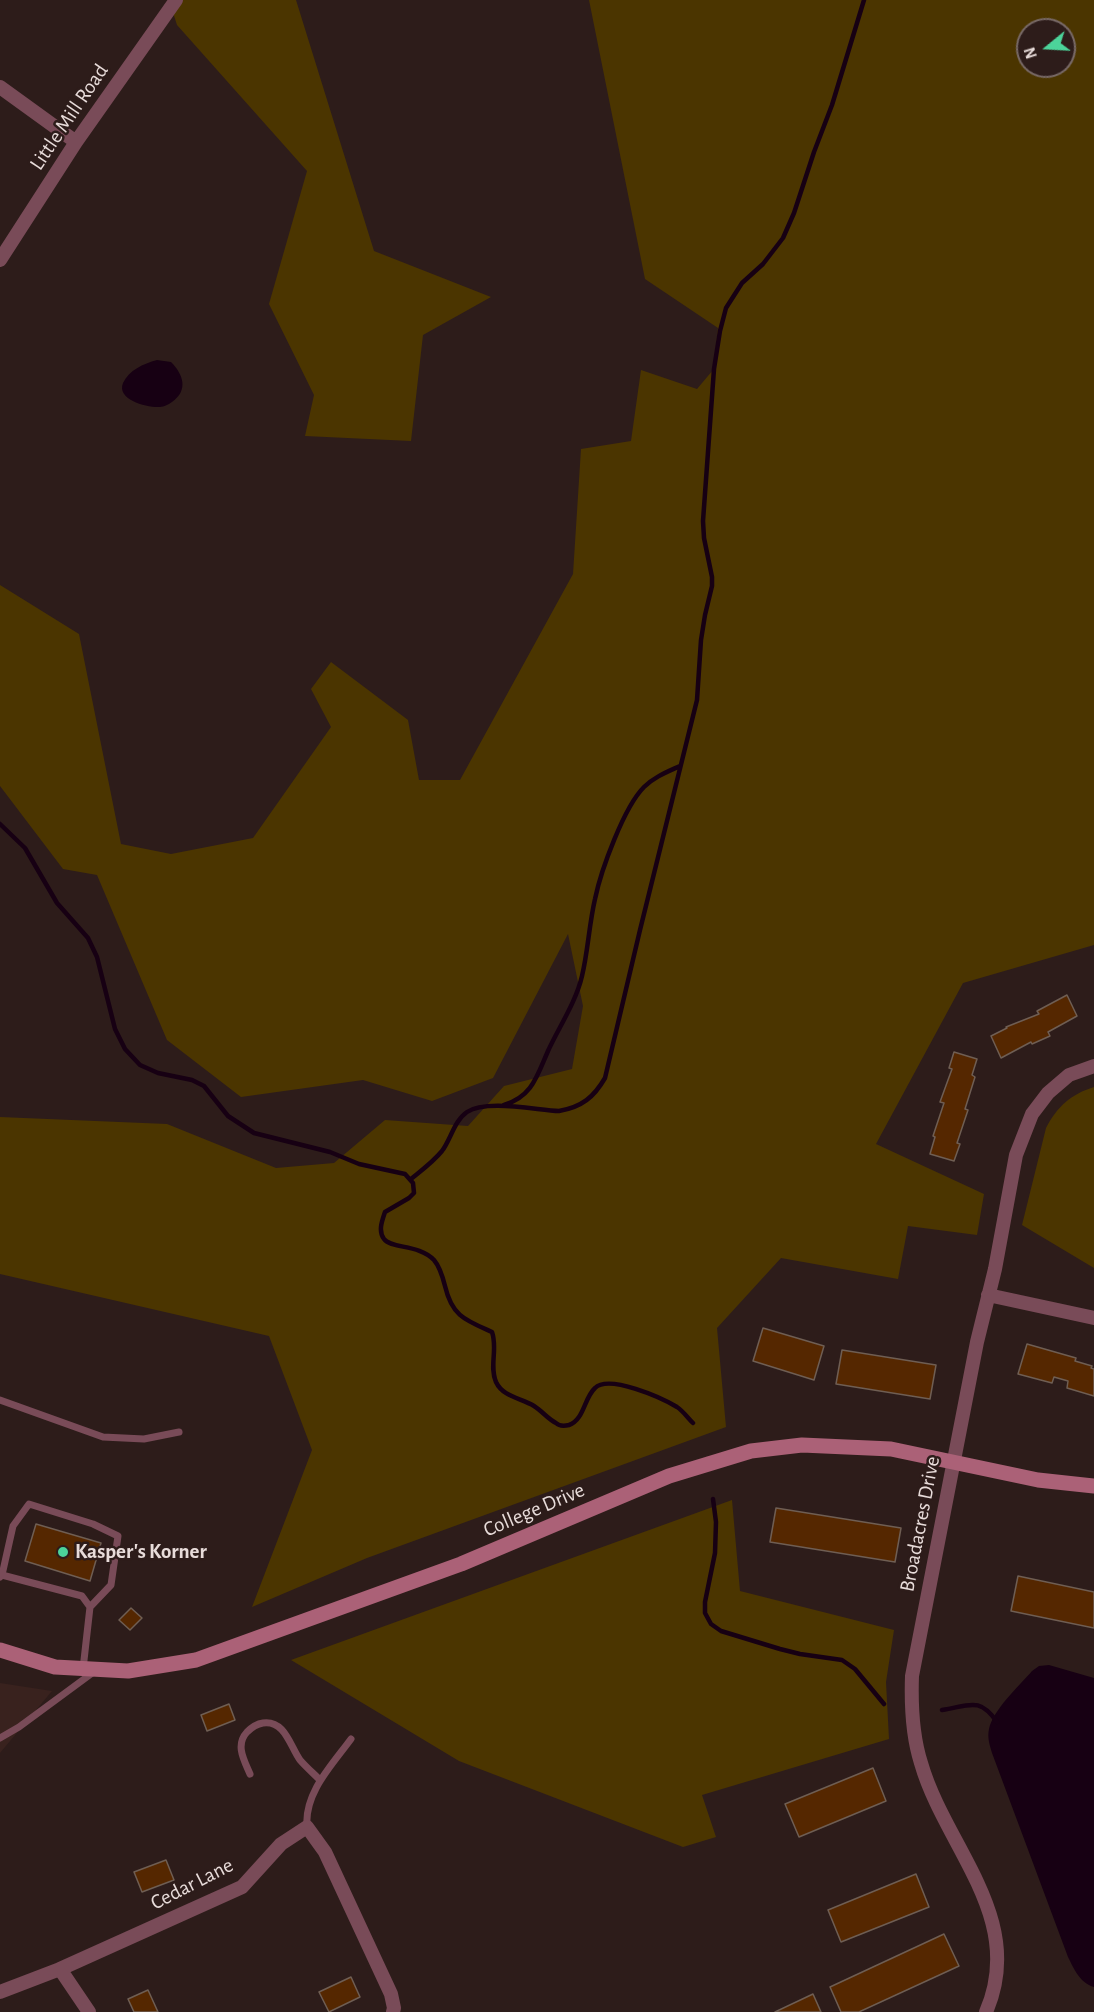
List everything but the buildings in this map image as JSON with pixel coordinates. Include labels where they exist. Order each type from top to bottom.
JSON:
[{"type":"main road","name":"College Drive","points":[[0,1650],[55,1667],[128,1671],[196,1660],[461,1564],[669,1476],[750,1451],[802,1445],[891,1449],[1038,1480],[1094,1486]]},
{"type":"street","name":"Little Mill Road","points":[[0,260],[76,142],[176,0]]},
{"type":"street","points":[[0,87],[76,142]]},
{"type":"street","name":"Broadacres Drive","points":[[986,2012],[994,1987],[997,1965],[998,1948],[994,1928],[980,1888],[935,1801],[921,1763],[913,1723],[912,1676],[976,1342],[999,1247],[1016,1155],[1026,1126],[1048,1093],[1069,1075],[1094,1066]]},
{"type":"street","points":[[988,1294],[1094,1318]]},
{"type":"street","points":[[307,1827],[324,1852],[391,1994],[393,2012]]},
{"type":"street","name":"Cedar Lane","points":[[0,1992],[60,1969],[242,1887],[281,1844],[307,1827]]},
{"type":"street","points":[[60,1969],[89,2012]]},
{"type":"lane","points":[[0,1400],[103,1437],[144,1439],[179,1432]]},
{"type":"lane","points":[[0,1737],[19,1727],[90,1669],[90,1607],[82,1596],[1,1576],[13,1526],[29,1504],[93,1524],[118,1536],[111,1585],[90,1607]]},
{"type":"lane","points":[[250,1774],[240,1748],[241,1741],[255,1725],[267,1723],[278,1726],[285,1732],[302,1762],[320,1780]]},
{"type":"lane","points":[[307,1827],[306,1816],[320,1780],[351,1740]]},
{"type":"shaded area","points":[[169,0],[296,0],[374,251],[491,297],[423,335],[411,441],[305,436],[314,395],[269,304],[307,171],[177,25]]},
{"type":"shaded area","points":[[589,0],[1094,0],[1094,945],[963,983],[876,1144],[984,1194],[977,1235],[908,1226],[898,1279],[781,1258],[717,1328],[726,1427],[367,1558],[252,1607],[312,1450],[269,1336],[0,1274],[0,1117],[167,1124],[276,1168],[334,1163],[385,1120],[468,1126],[504,1086],[572,1069],[583,1006],[568,934],[493,1078],[432,1101],[363,1080],[241,1097],[167,1040],[97,875],[63,869],[0,786],[0,585],[79,634],[121,844],[171,854],[253,838],[331,727],[311,689],[331,662],[408,720],[419,780],[460,780],[573,574],[581,449],[631,441],[641,370],[697,389],[713,370],[718,328],[645,279]]},
{"type":"shaded area","points":[[157,360],[171,362],[179,372],[182,382],[181,392],[172,402],[160,407],[134,402],[124,394],[123,383],[137,368]]},
{"type":"shaded area","points":[[1094,1087],[1094,1268],[1022,1225],[1046,1128],[1066,1102],[1078,1093]]},
{"type":"shaded area","points":[[732,1500],[740,1591],[894,1630],[886,1682],[889,1739],[702,1795],[716,1837],[683,1847],[459,1761],[291,1660]]},
{"type":"shaded area","points":[[1049,1665],[1094,1678],[1094,1987],[1081,1979],[1068,1957],[992,1753],[989,1739],[991,1722],[1007,1699],[1032,1671],[1039,1666]]},
{"type":"shaded area","points":[[0,1683],[52,1691],[0,1753]]},
{"type":"waterway","points":[[411,1179],[442,1151],[459,1120],[467,1112],[486,1106],[559,1111],[587,1100],[605,1078],[697,700],[701,640],[712,586],[703,521],[714,369],[720,331],[726,308],[742,283],[763,264],[783,238],[794,213],[832,105],[864,0]]},
{"type":"waterway","points":[[504,1105],[521,1097],[537,1077],[576,995],[584,967],[598,887],[621,824],[636,796],[648,783],[680,766]]},
{"type":"waterway","points":[[0,824],[25,848],[57,903],[88,938],[97,957],[115,1029],[125,1049],[140,1065],[158,1073],[192,1080],[204,1086],[228,1116],[254,1133],[330,1152],[359,1164],[405,1174],[413,1183],[414,1193],[385,1212],[381,1226],[382,1236],[388,1242],[421,1251],[434,1260],[456,1311],[467,1320],[492,1332],[494,1376],[503,1391],[534,1406],[557,1424],[566,1426],[578,1419],[588,1397],[595,1388],[602,1384],[623,1385],[670,1403],[693,1423]]},
{"type":"waterway","points":[[713,1499],[716,1522],[715,1553],[705,1602],[705,1613],[711,1624],[721,1631],[780,1649],[842,1660],[855,1669],[884,1704]]},
{"type":"waterway","points":[[942,1710],[967,1705],[979,1706],[991,1714],[997,1722]]},
{"type":"place","name":"Kasper's Korner","points":[[63,1552]]}]
